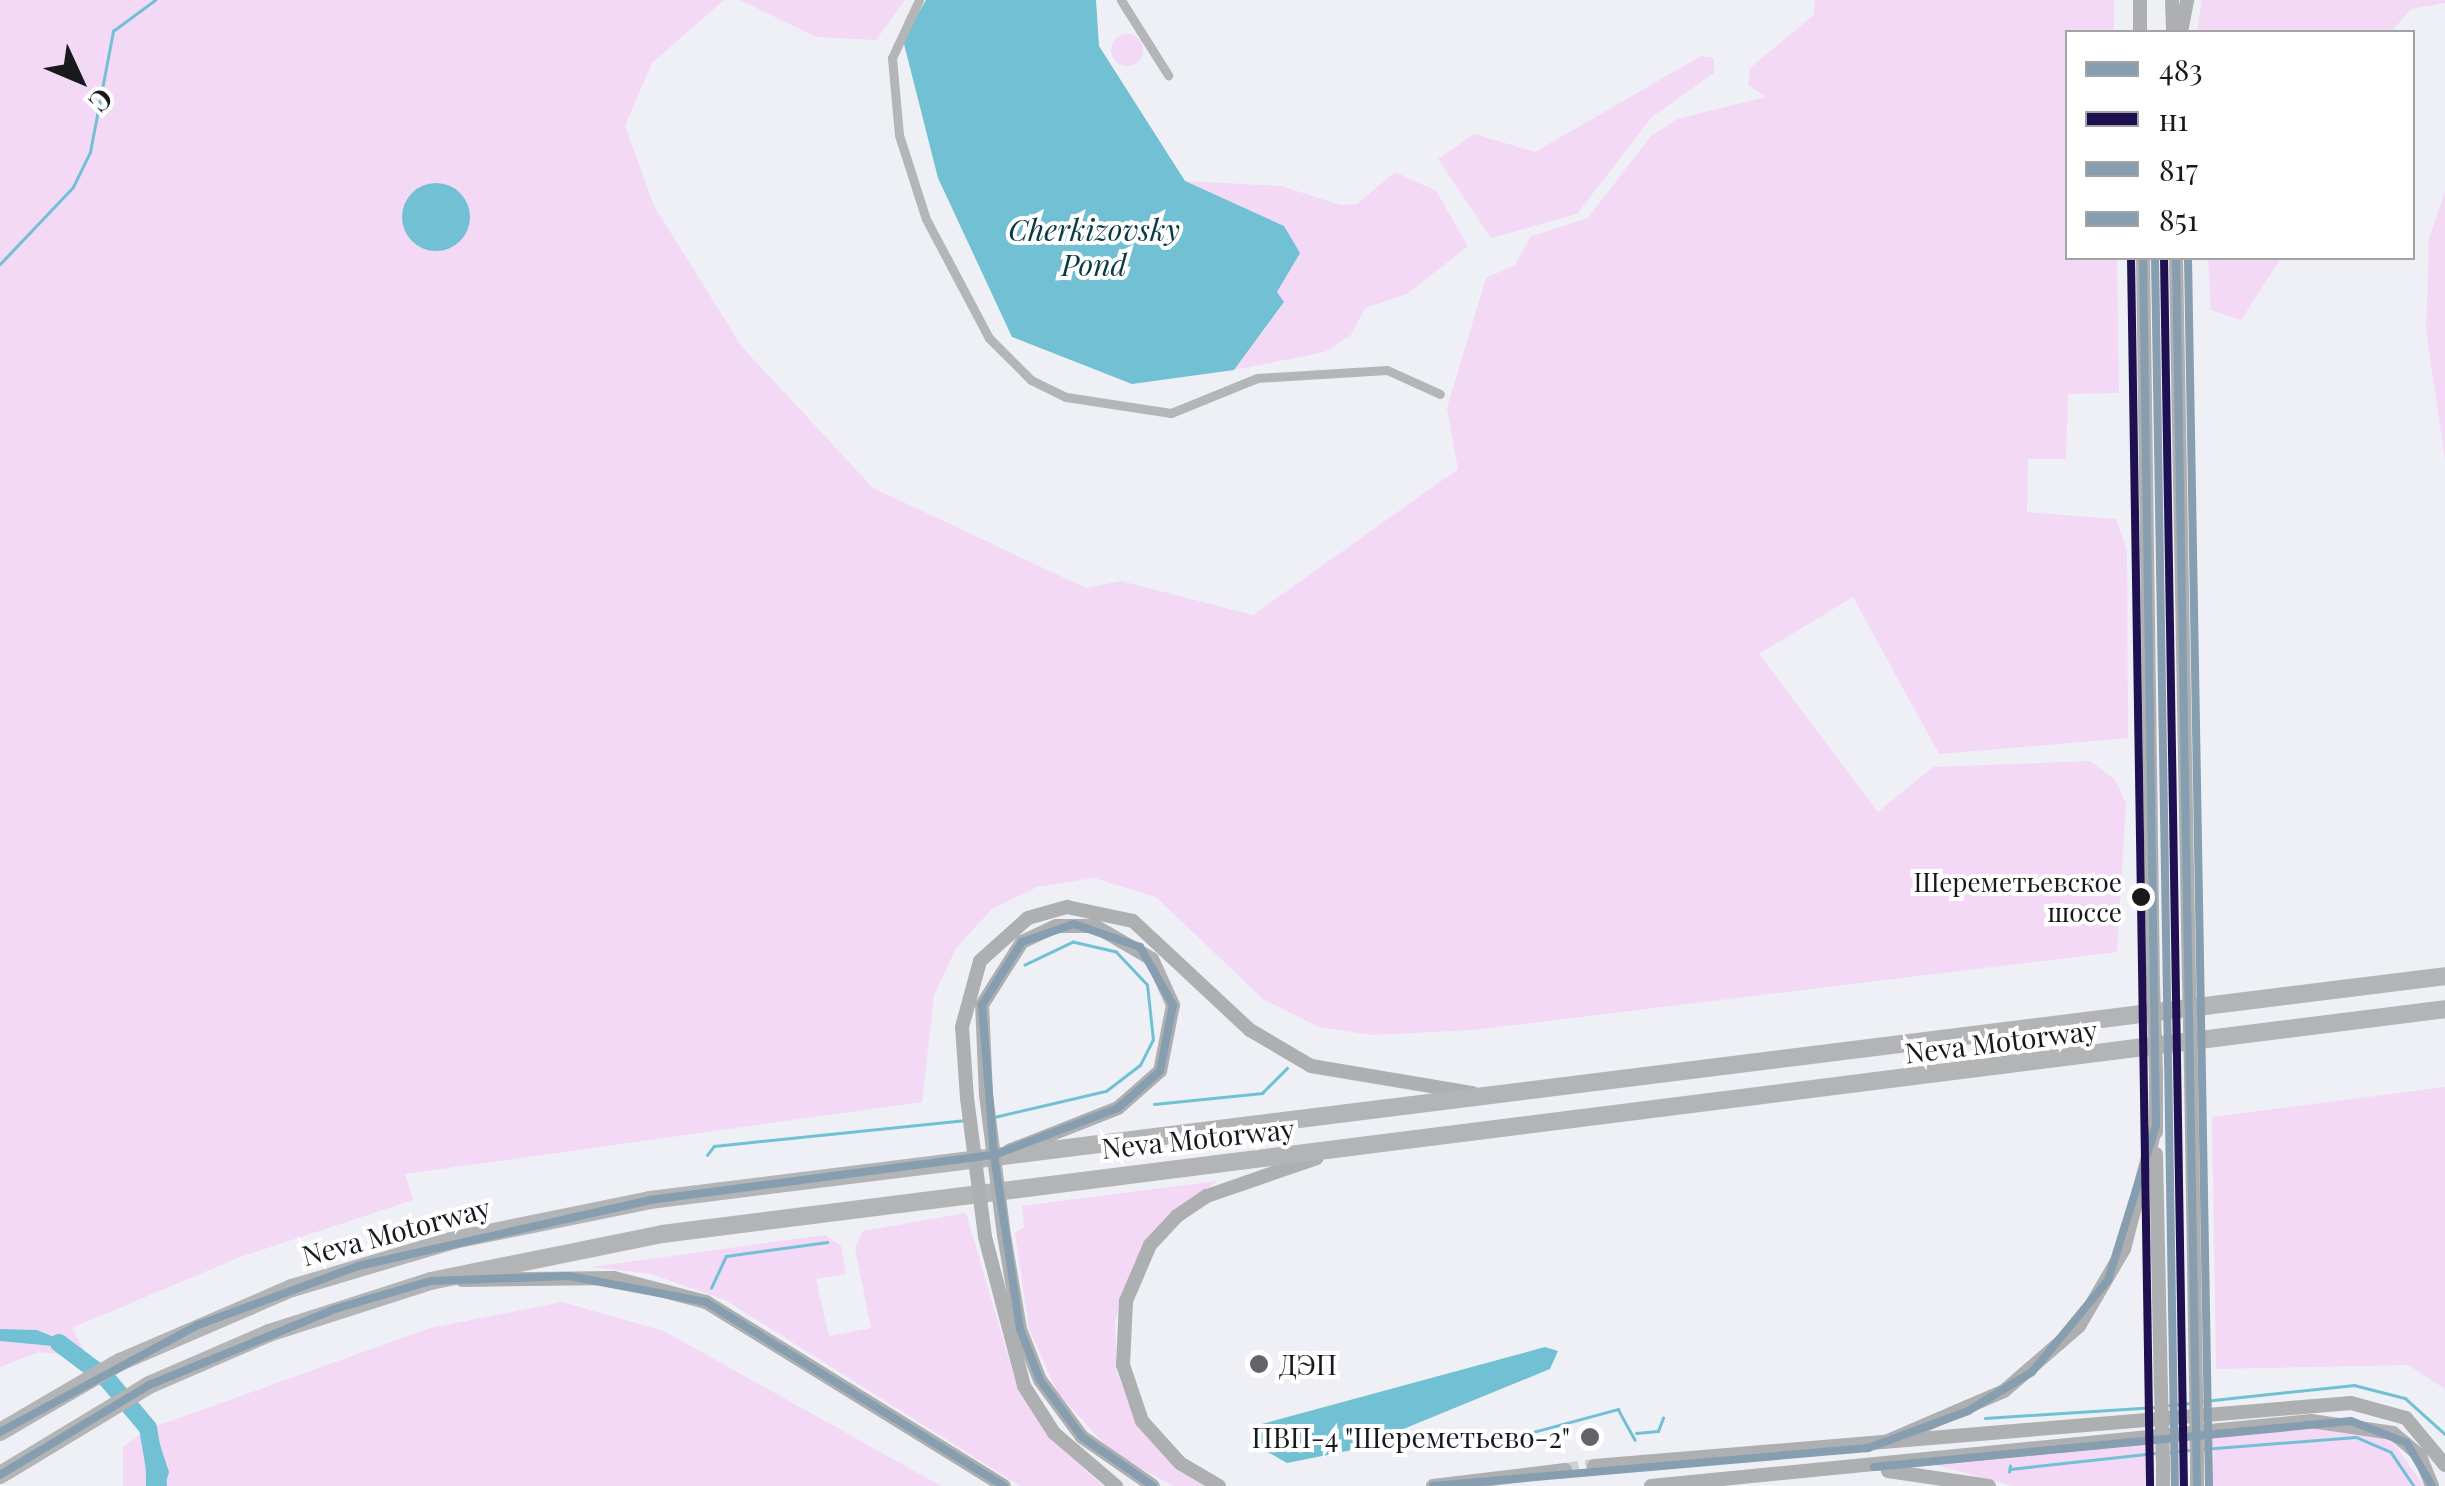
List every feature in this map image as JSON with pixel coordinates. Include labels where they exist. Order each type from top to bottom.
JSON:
[{"type":"highway","name":"Neva Motorway","points":[[0,1432],[120,1362],[292,1288],[454,1240],[650,1200],[2445,976]]},
{"type":"highway","name":"Neva Motorway","points":[[0,1475],[148,1384],[268,1333],[431,1281],[662,1234],[2445,1010]]},
{"type":"main road","points":[[2140,0],[2140,30]]},
{"type":"main road","points":[[2172,0],[2172,30]]},
{"type":"main road","points":[[2181,30],[2187,0]]},
{"type":"main road","points":[[2143,260],[2163,1486]]},
{"type":"main road","points":[[2176,260],[2197,1486]]},
{"type":"main road","points":[[1116,1486],[1062,1442],[1024,1386],[986,1237],[967,1098],[962,1028],[980,961],[1028,918],[1066,907],[1133,921],[1250,1030],[1312,1066],[1499,1096]]},
{"type":"main road","points":[[1000,1154],[1118,1108],[1154,1079],[1174,1022],[1152,959],[1095,926],[1057,926],[1022,942],[982,1005],[986,1095],[1020,1329],[1046,1391],[1082,1438],[1154,1486]]},
{"type":"main road","points":[[1868,1448],[2004,1391],[2078,1326],[2124,1249],[2156,1126]]},
{"type":"main road","points":[[1218,1486],[1158,1443],[1128,1391],[1122,1327],[1135,1274],[1177,1216],[1207,1196],[1344,1151]]},
{"type":"main road","points":[[431,1281],[614,1278],[678,1292],[749,1324],[1004,1486]]},
{"type":"main road","points":[[1594,1466],[1868,1448],[2351,1403],[2406,1418],[2445,1465]]},
{"type":"main road","points":[[1651,1486],[2350,1421],[2408,1443],[2432,1486]]},
{"type":"main road","points":[[1433,1486],[1565,1470]]},
{"type":"main road","points":[[1852,1470],[1989,1486]]},
{"type":"street","points":[[919,0],[892,58],[899,135],[926,219],[989,338],[1032,380],[1066,397],[1171,413],[1256,378],[1388,370],[1440,394]]},
{"type":"street","points":[[1121,0],[1168,75]]},
{"type":"shaded area","points":[[0,0],[724,0],[652,63],[625,126],[654,206],[742,347],[873,488],[1086,588],[1121,581],[1253,615],[1458,469],[1447,408],[1486,278],[1515,265],[1530,237],[1588,218],[1650,137],[1677,119],[1766,97],[1748,85],[1750,68],[1814,15],[1815,0],[2114,0],[2114,30],[2065,30],[2065,260],[2117,260],[2119,393],[2068,394],[2066,459],[2028,459],[2027,512],[2116,519],[2127,551],[2128,738],[1939,754],[1853,597],[1759,654],[1878,812],[1933,767],[2090,761],[2115,780],[2126,804],[2117,952],[1473,1030],[1373,1035],[1319,1027],[1264,1000],[1156,897],[1094,878],[1037,887],[992,909],[956,948],[934,996],[922,1102],[405,1174],[413,1200],[240,1257],[72,1328],[83,1349],[37,1330],[0,1329]]},
{"type":"shaded area","points":[[740,0],[905,0],[876,40],[816,37]]},
{"type":"shaded area","points":[[2202,0],[2445,0],[2411,9],[2393,30],[2197,30]]},
{"type":"shaded area","points":[[1127,34],[1138,39],[1143,50],[1138,61],[1127,66],[1116,61],[1111,50],[1116,39]]},
{"type":"shaded area","points":[[1701,56],[1714,58],[1714,73],[1652,117],[1577,214],[1491,238],[1438,159],[1474,134],[1535,152]]},
{"type":"shaded area","points":[[1395,172],[1436,191],[1468,246],[1407,294],[1365,308],[1351,335],[1325,352],[1234,370],[1284,303],[1185,181],[1281,186],[1341,205],[1357,204]]},
{"type":"shaded area","points":[[2445,191],[2445,460],[2426,329],[2429,239]]},
{"type":"shaded area","points":[[2208,260],[2280,260],[2241,320],[2211,310]]},
{"type":"shaded area","points":[[2445,1087],[2445,1389],[2408,1365],[2216,1369],[2212,1117]]},
{"type":"shaded area","points":[[1217,1181],[1148,1238],[1115,1320],[1117,1373],[1137,1424],[1204,1486],[1174,1486],[1116,1456],[1058,1394],[1029,1328],[1015,1233],[1024,1227],[1022,1206]]},
{"type":"shaded area","points":[[966,1213],[1018,1390],[1049,1437],[1103,1486],[1020,1486],[725,1300],[651,1274],[591,1267],[825,1235],[841,1246],[846,1274],[816,1279],[829,1336],[871,1328],[855,1248],[863,1231]]},
{"type":"shaded area","points":[[562,1302],[664,1331],[941,1486],[165,1486],[154,1427],[430,1328]]},
{"type":"shaded area","points":[[0,1341],[60,1347],[71,1355],[39,1352],[0,1367]]},
{"type":"shaded area","points":[[2313,1427],[2390,1438],[2424,1486],[2210,1486],[2215,1447],[2145,1452],[2153,1486],[2013,1486],[1936,1465]]},
{"type":"shaded area","points":[[145,1431],[146,1486],[123,1486],[123,1447]]},
{"type":"water","name":"Cherkizovsky Pond","points":[[926,0],[1096,0],[1099,46],[1185,181],[1284,226],[1300,253],[1277,292],[1284,302],[1234,370],[1132,384],[1012,337],[938,178],[903,40]]},
{"type":"water","points":[[436,183],[460,193],[470,217],[460,241],[436,251],[412,241],[402,217],[412,193]]},
{"type":"water","points":[[0,1329],[37,1330],[83,1349],[0,1341]]},
{"type":"water","points":[[1545,1347],[1558,1351],[1550,1369],[1352,1450],[1287,1463],[1257,1446],[1262,1424]]},
{"type":"water","points":[[154,1427],[169,1472],[165,1486],[146,1486],[145,1431]]},
{"type":"waterway","points":[[0,264],[73,187],[90,152],[113,31],[155,0]]},
{"type":"waterway","points":[[994,1117],[1106,1091],[1140,1065],[1153,1040],[1147,985],[1116,952],[1073,942],[1025,965]]},
{"type":"waterway","points":[[1154,1104],[1262,1093],[1287,1068]]},
{"type":"waterway","points":[[707,1155],[714,1146],[966,1120]]},
{"type":"waterway","points":[[711,1288],[726,1256],[827,1242]]},
{"type":"waterway","points":[[59,1343],[107,1379],[148,1428],[158,1486]]},
{"type":"waterway","points":[[2204,1401],[2354,1385],[2405,1398],[2445,1434]]},
{"type":"waterway","points":[[2169,1405],[2191,1403]]},
{"type":"waterway","points":[[1985,1418],[2156,1407]]},
{"type":"waterway","points":[[1485,1445],[1618,1409],[1635,1440]]},
{"type":"waterway","points":[[1636,1433],[1658,1431],[1663,1418]]},
{"type":"waterway","points":[[2203,1449],[2356,1437],[2391,1452],[2414,1486]]},
{"type":"waterway","points":[[2168,1452],[2190,1450]]},
{"type":"waterway","points":[[2010,1469],[2155,1453]]},
{"type":"waterway","points":[[2009,1472],[2010,1466]]},
{"type":"tunnel","points":[[1565,1470],[1594,1466]]},
{"type":"transit line","name":"н1","points":[[2131,260],[2150,1486]]},
{"type":"transit line","name":"483","points":[[1433,1486],[1868,1448],[1968,1411],[2032,1372],[2108,1280],[2156,1126],[2143,260]]},
{"type":"transit line","name":"851","points":[[2155,260],[2175,1486]]},
{"type":"transit line","name":"н1","points":[[2164,260],[2184,1486]]},
{"type":"transit line","name":"483","points":[[2176,260],[2197,1486]]},
{"type":"transit line","name":"817","points":[[2188,260],[2209,1486]]},
{"type":"transit line","name":"483","points":[[1074,924],[1140,947],[1173,1005],[1160,1071],[1118,1108],[994,1155],[982,1005],[1022,942],[1074,924]]},
{"type":"transit line","name":"483","points":[[0,1432],[198,1325],[358,1266],[650,1200],[994,1155]]},
{"type":"transit line","name":"483","points":[[994,1155],[1020,1329],[1040,1380],[1082,1437],[1153,1486]]},
{"type":"transit line","name":"483","points":[[0,1475],[149,1385],[335,1309],[431,1281],[569,1276],[706,1302],[1004,1486]]},
{"type":"transit line","name":"483","points":[[1874,1467],[2351,1421],[2407,1443],[2432,1486]]},
{"type":"place","name":"Шереметьевское шоссе","points":[[2141,897]]},
{"type":"place","name":"ДЭП","points":[[1259,1364]]},
{"type":"place","name":"ПВП-4 \"Шереметьево-2\"","points":[[1590,1437]]}]
